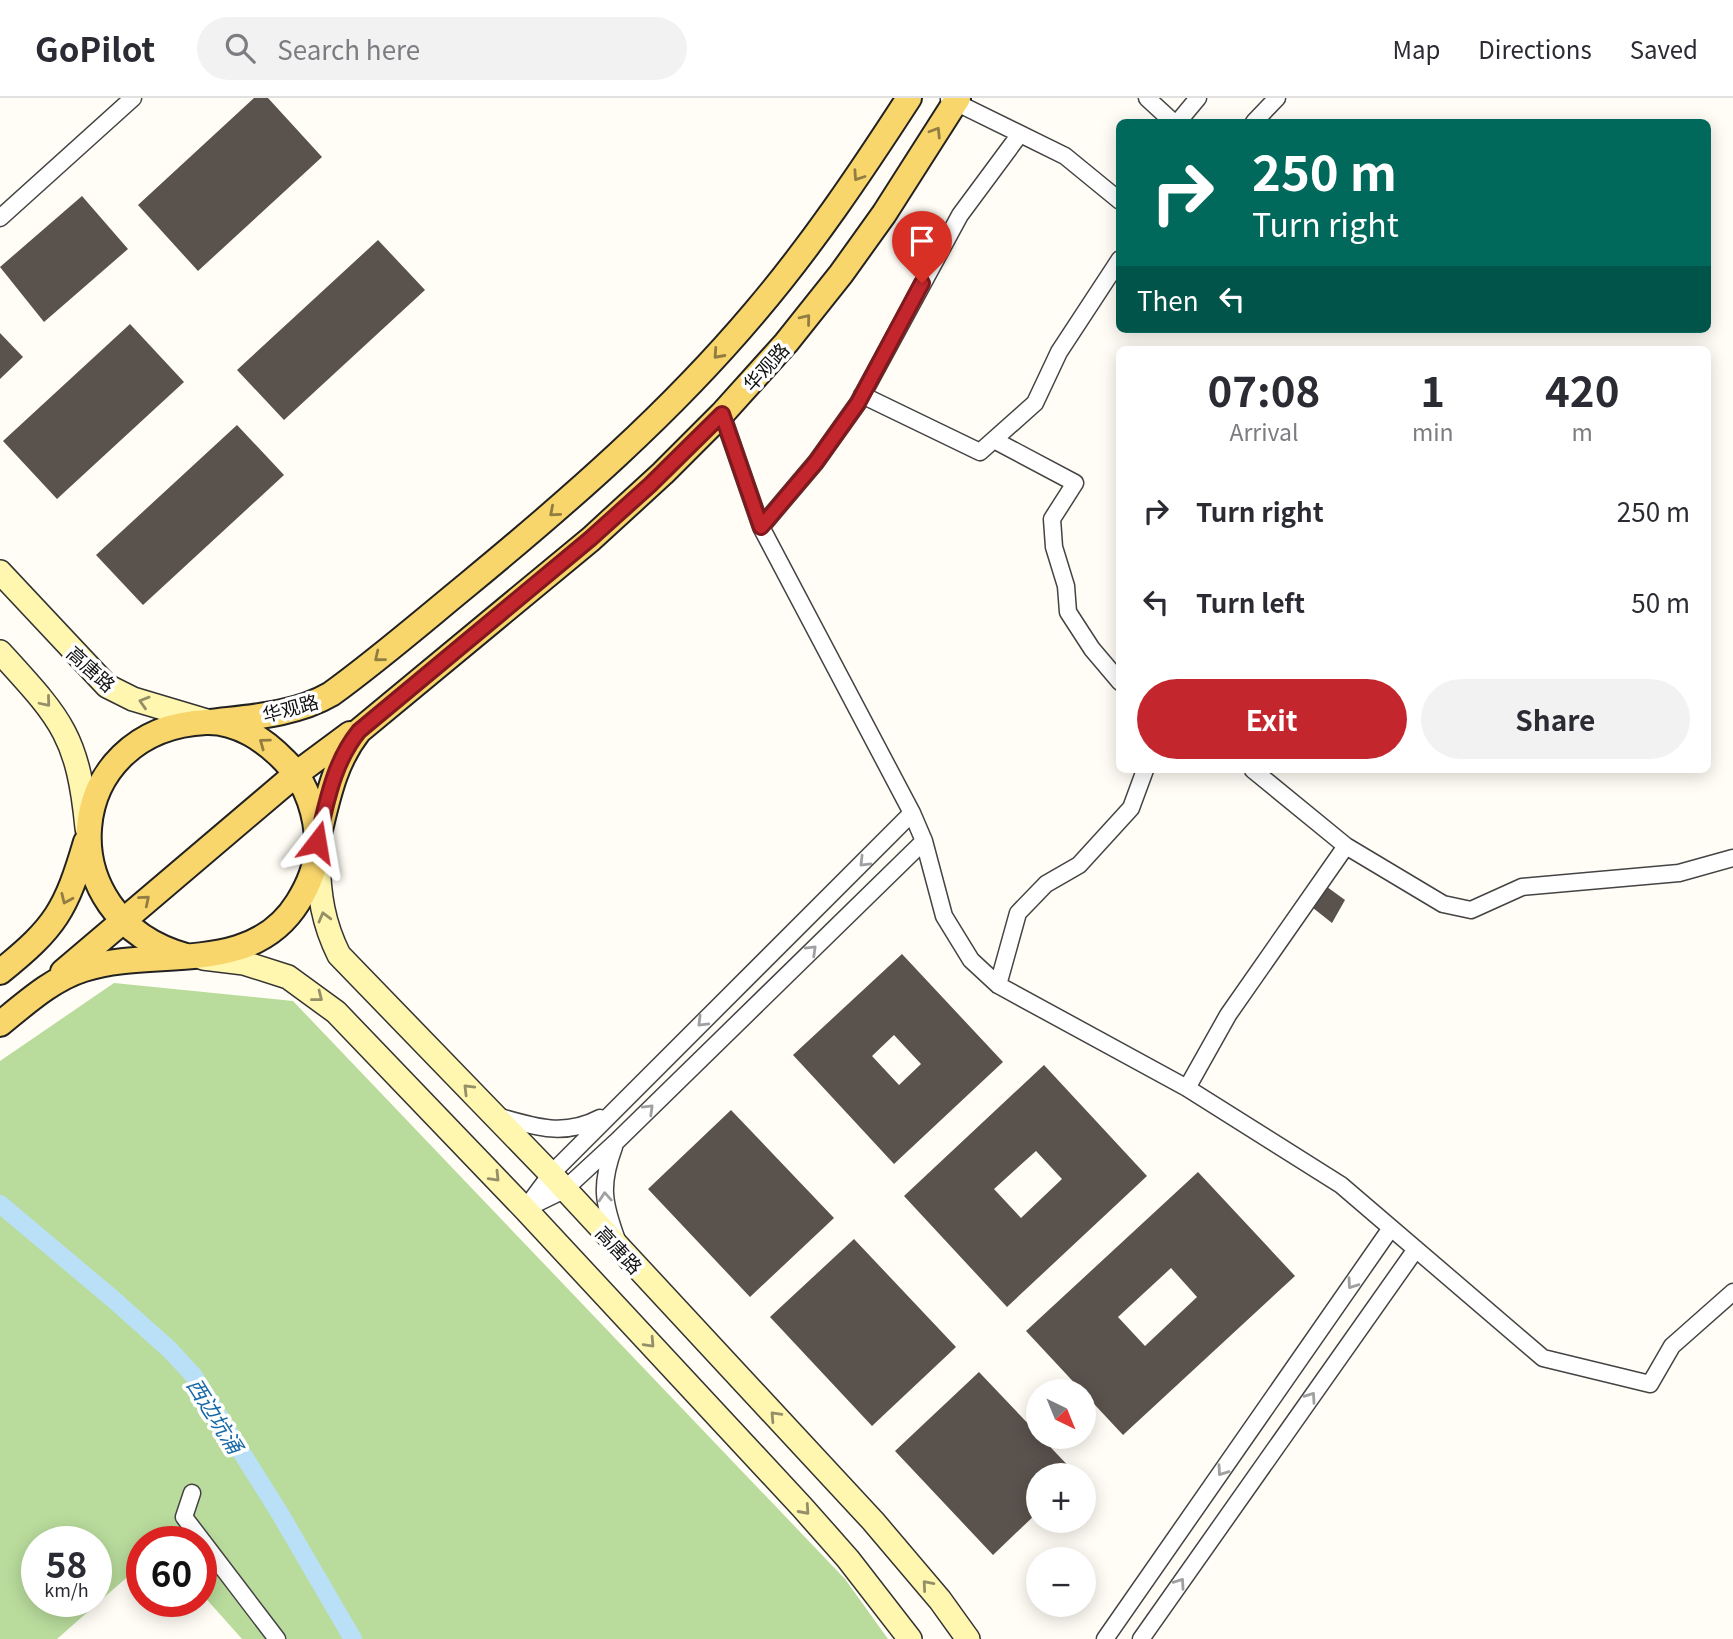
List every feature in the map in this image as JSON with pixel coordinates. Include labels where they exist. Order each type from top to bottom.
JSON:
[{"type":"main road","name":"华观路","points":[[88,835],[93,805],[105,777],[129,749],[155,732],[179,724],[293,710],[314,704],[331,694],[492,564],[608,465],[692,382],[776,287],[827,221],[909,98]]},
{"type":"main road","name":"华观路","points":[[186,956],[233,951],[265,936],[292,912],[309,886],[335,770],[346,747],[371,718],[590,539],[646,489],[722,414],[786,343],[841,274],[891,204],[953,100]]},
{"type":"main road","points":[[0,1024],[296,774],[371,718]]},
{"type":"main road","points":[[210,722],[242,729],[280,755],[296,774],[312,809],[317,842]]},
{"type":"main road","points":[[88,835],[90,862],[98,885],[121,920],[156,946],[186,956]]},
{"type":"main road","points":[[0,972],[51,927],[71,889],[88,835]]},
{"type":"main road","points":[[38,993],[84,969],[186,956]]},
{"type":"street","points":[[0,218],[133,98]]},
{"type":"street","points":[[1147,98],[1172,119]]},
{"type":"street","points":[[1178,119],[1198,98]]},
{"type":"street","points":[[1257,119],[1277,98]]},
{"type":"street","points":[[953,100],[1065,156],[1114,195]]},
{"type":"street","points":[[761,527],[816,462],[862,395],[960,215],[1020,134]]},
{"type":"street","points":[[862,395],[980,452],[1035,403],[1059,352],[1116,265]]},
{"type":"street","points":[[722,414],[761,527],[912,813],[924,841],[944,916],[971,960],[998,985],[1187,1088],[1341,1185],[1543,1358],[1650,1384],[1672,1346],[1733,1292]]},
{"type":"street","points":[[994,440],[1075,483],[1052,519],[1054,547],[1066,586],[1068,612],[1092,649],[1116,677]]},
{"type":"street","name":"高唐路","points":[[0,572],[107,686],[133,699],[210,722]]},
{"type":"street","points":[[0,652],[42,697],[66,732],[80,774],[88,835]]},
{"type":"street","points":[[998,985],[1018,913],[1046,884],[1079,865],[1130,808],[1144,773]]},
{"type":"street","points":[[1257,773],[1346,846],[1443,904],[1471,910],[1522,887],[1679,873],[1733,858]]},
{"type":"street","points":[[557,1182],[614,1110],[912,813]]},
{"type":"street","points":[[525,1209],[557,1182],[616,1142],[924,841]]},
{"type":"street","name":"高唐路","points":[[317,842],[320,900],[324,920],[339,955],[494,1115],[873,1521],[940,1600],[968,1639]]},
{"type":"street","points":[[1187,1088],[1228,1015],[1346,846]]},
{"type":"street","points":[[186,956],[266,968],[288,976],[317,996],[364,1040],[802,1507],[848,1559],[911,1639]]},
{"type":"street","points":[[494,1115],[554,1130],[574,1129],[614,1110]]},
{"type":"street","points":[[616,1142],[607,1167],[604,1195],[606,1209],[622,1252]]},
{"type":"street","points":[[1105,1639],[1391,1228]]},
{"type":"street","points":[[1140,1639],[1416,1249]]},
{"type":"street","points":[[191,1493],[184,1517],[276,1639]]},
{"type":"green space","points":[[114,983],[293,1001],[845,1579],[888,1639],[242,1639],[217,1611],[217,1526],[126,1526],[126,1578],[112,1590],[112,1526],[21,1526],[21,1617],[82,1617],[57,1639],[0,1639],[0,1061]]},
{"type":"building","points":[[254,98],[268,98],[322,157],[198,271],[138,205]]},
{"type":"building","points":[[82,196],[128,249],[44,322],[0,267]]},
{"type":"building","points":[[378,240],[425,290],[284,420],[237,370]]},
{"type":"building","points":[[130,324],[184,382],[57,499],[3,441]]},
{"type":"building","points":[[0,333],[23,357],[0,379]]},
{"type":"building","points":[[237,425],[284,475],[143,605],[96,555]]},
{"type":"building","points":[[1323,884],[1345,900],[1332,923],[1308,904]]},
{"type":"building","points":[[902,954],[1003,1062],[894,1164],[793,1055]],"holes":[[[894,1035],[921,1064],[899,1085],[872,1056]]]},
{"type":"building","points":[[1044,1065],[1147,1176],[1007,1307],[904,1196]],"holes":[[[1036,1151],[1062,1179],[1021,1218],[994,1189]]]},
{"type":"building","points":[[731,1110],[834,1218],[750,1297],[648,1189]]},
{"type":"building","points":[[1198,1172],[1295,1276],[1123,1435],[1096,1406],[1096,1379],[1071,1379],[1026,1331]],"holes":[[[1171,1268],[1197,1297],[1145,1346],[1118,1317]]]},
{"type":"building","points":[[854,1239],[956,1347],[872,1426],[770,1317]]},
{"type":"building","points":[[979,1372],[1026,1421],[1026,1449],[1052,1449],[1066,1463],[1026,1463],[1026,1523],[993,1555],[895,1451]]},
{"type":"waterway","name":"西边坑涌","points":[[0,1204],[113,1299],[170,1350],[193,1375],[279,1512],[353,1639]]},
{"type":"route","points":[[317,842],[335,770],[346,747],[371,718],[590,539],[722,414],[761,527],[816,462],[858,403],[922,283]]}]
